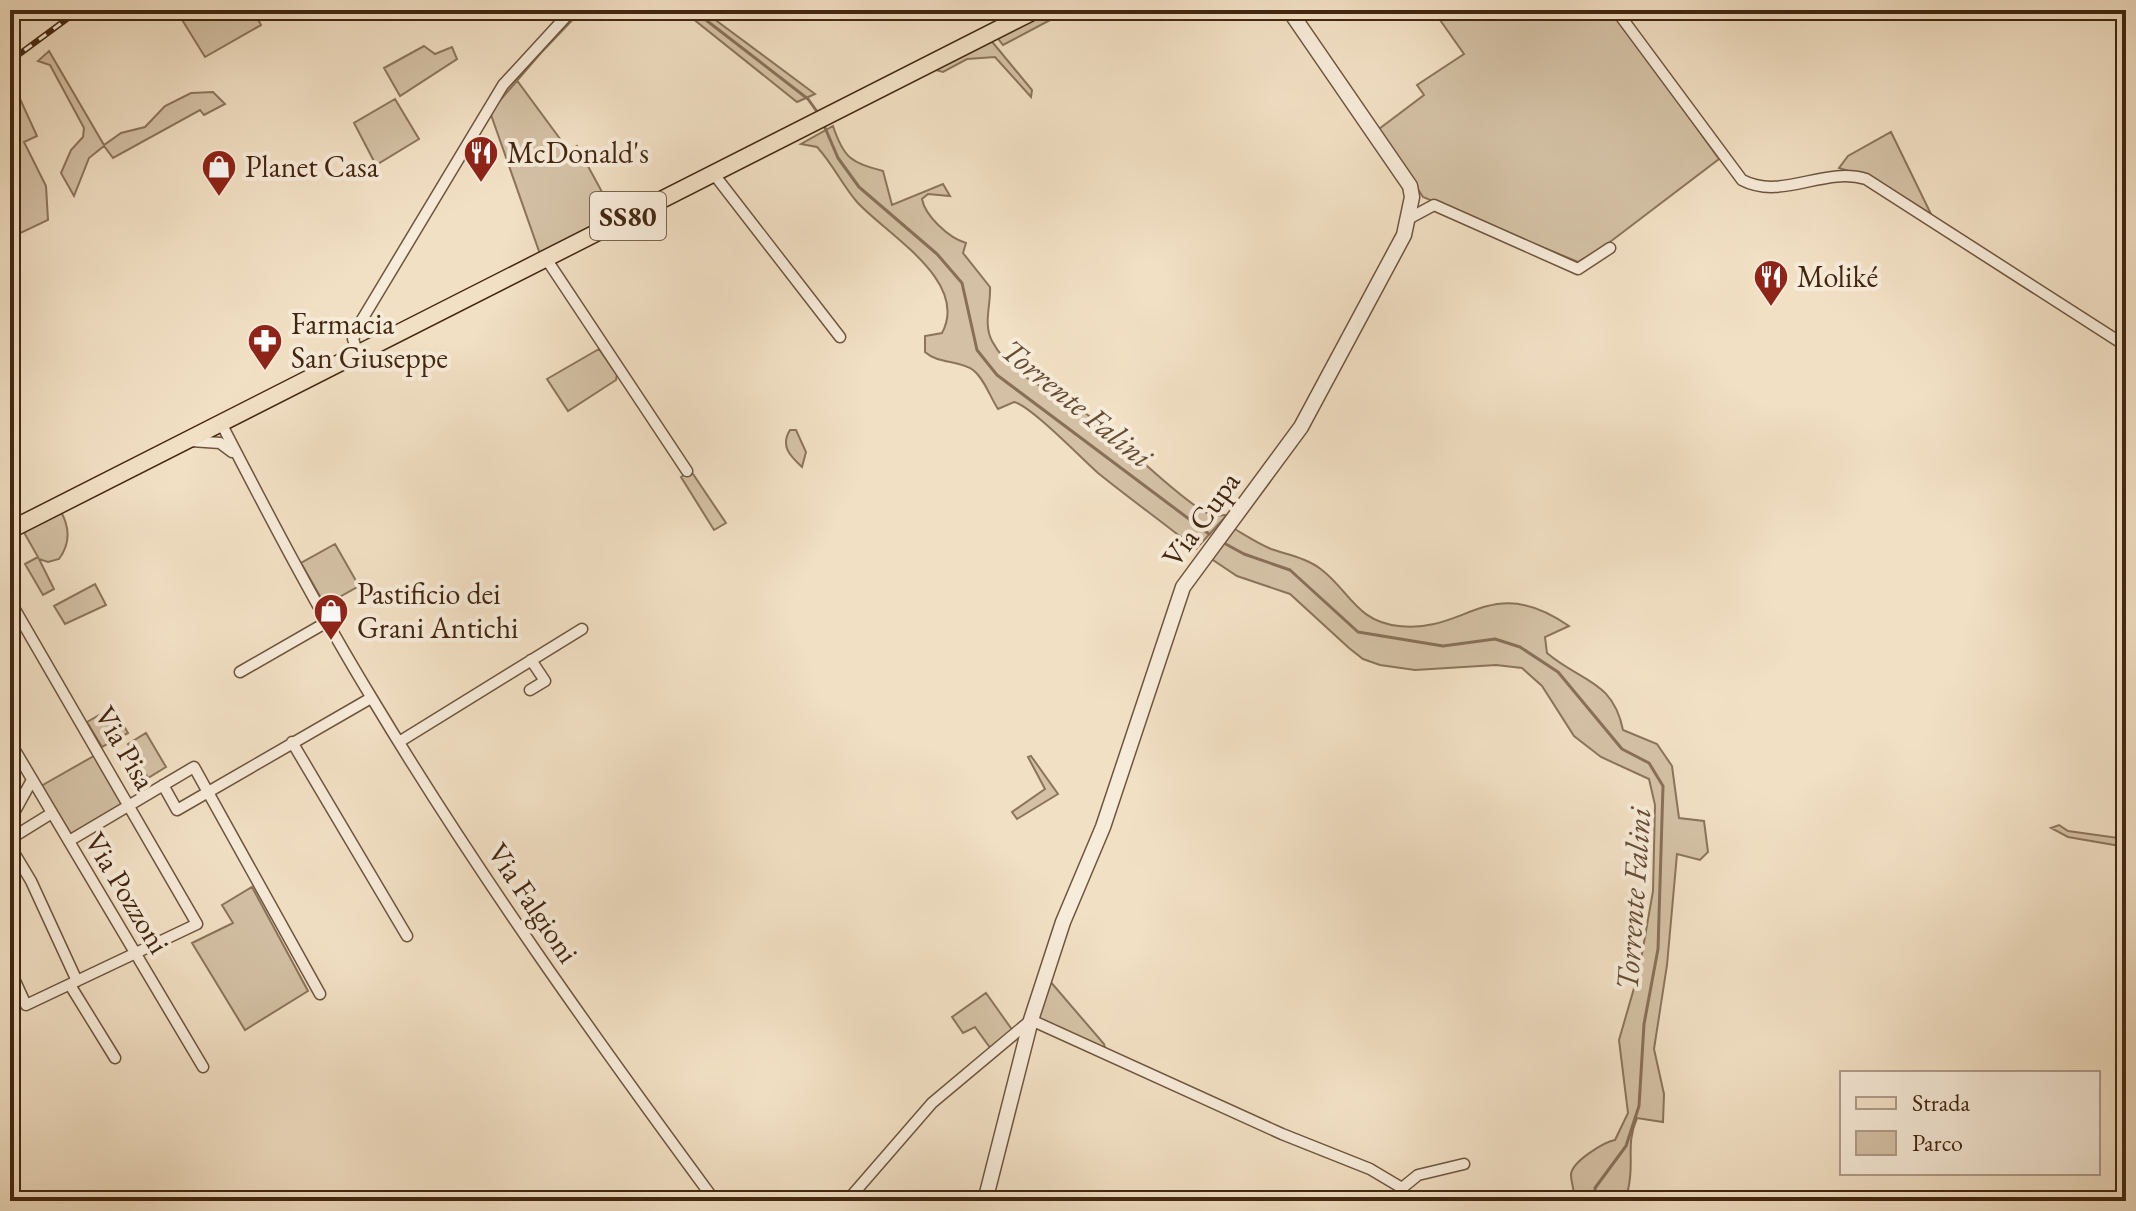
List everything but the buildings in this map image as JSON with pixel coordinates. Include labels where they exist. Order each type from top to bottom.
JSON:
[{"type":"main road","name":"SS80","points":[[10,530],[1036,10]]},
{"type":"street","points":[[358,354],[353,339],[360,323],[503,85],[572,10]]},
{"type":"street","name":"Via Cupa","points":[[985,1201],[1031,1020],[1063,922],[1103,827],[1183,587],[1301,427],[1404,235],[1410,186],[1289,10]]},
{"type":"street","points":[[1616,10],[1742,180],[1768,187],[1835,174],[1866,179],[2126,346]]},
{"type":"street","points":[[713,173],[840,337]]},
{"type":"street","points":[[1408,219],[1434,205],[1578,269],[1610,248]]},
{"type":"street","points":[[545,257],[687,471]]},
{"type":"street","name":"Via Falgioni","points":[[221,423],[371,698],[489,882],[622,1075],[715,1201]]},
{"type":"street","points":[[184,441],[220,443],[238,459]]},
{"type":"street","name":"Via Pisa","points":[[10,601],[131,804],[196,922],[193,928],[135,955]]},
{"type":"street","points":[[240,672],[327,622]]},
{"type":"street","points":[[399,742],[582,629]]},
{"type":"street","points":[[530,690],[545,681],[531,660]]},
{"type":"street","points":[[163,785],[177,810],[371,698]]},
{"type":"street","name":"Via Pozzoni","points":[[10,742],[203,1067]]},
{"type":"street","points":[[292,742],[407,936]]},
{"type":"street","points":[[69,841],[194,767],[320,994]]},
{"type":"street","points":[[10,820],[32,780]]},
{"type":"street","points":[[10,839],[52,813]]},
{"type":"street","points":[[10,846],[31,881],[74,983],[115,1058]]},
{"type":"street","points":[[10,970],[26,1005],[135,955]]},
{"type":"street","points":[[847,1201],[932,1103],[1031,1020],[1268,1128],[1370,1169],[1402,1188],[1405,1201]]},
{"type":"street","points":[[1402,1188],[1418,1175],[1464,1164]]},
{"type":"green space","points":[[176,10],[253,10],[261,25],[205,57]]},
{"type":"green space","points":[[578,10],[582,10],[541,53]]},
{"type":"green space","points":[[682,10],[702,10],[815,94],[797,102]]},
{"type":"green space","points":[[1048,10],[1069,10],[1003,45],[996,36]]},
{"type":"green space","points":[[1433,10],[1612,10],[1719,159],[1606,245],[1578,262],[1423,197],[1379,129],[1424,95],[1417,85],[1464,54]]},
{"type":"green space","points":[[989,38],[1032,90],[1031,97],[995,57],[967,59],[943,72],[932,69]]},
{"type":"green space","points":[[424,46],[435,54],[452,47],[457,59],[400,96],[384,68]]},
{"type":"green space","points":[[49,51],[104,145],[121,133],[145,127],[165,106],[191,93],[213,92],[225,104],[204,115],[200,110],[113,158],[104,146],[89,158],[74,196],[61,173],[71,150],[83,137],[84,128],[50,65],[38,61]]},
{"type":"green space","points":[[10,77],[37,136],[24,142],[46,186],[48,220],[10,238]]},
{"type":"green space","points":[[517,81],[569,151],[577,146],[614,214],[540,254],[490,112]]},
{"type":"green space","points":[[395,99],[419,139],[376,165],[354,123]]},
{"type":"green space","points":[[833,126],[850,158],[883,171],[892,205],[943,184],[950,196],[928,194],[922,199],[924,206],[939,226],[966,243],[963,253],[990,287],[989,335],[1001,355],[1012,367],[1093,419],[1197,507],[1212,516],[1227,515],[1196,549],[1098,473],[1032,413],[1014,402],[998,409],[973,370],[925,352],[925,336],[942,333],[948,314],[945,295],[921,260],[857,202],[817,147],[801,144]]},
{"type":"green space","points":[[1891,132],[1931,214],[1874,179],[1839,168],[1848,156]]},
{"type":"green space","points":[[599,349],[617,375],[616,380],[568,411],[547,379]]},
{"type":"green space","points":[[790,430],[796,430],[806,452],[802,467],[786,446]]},
{"type":"green space","points":[[691,471],[726,523],[714,530],[681,477]]},
{"type":"green space","points":[[60,510],[66,523],[67,541],[59,559],[48,562],[39,559],[54,589],[43,595],[25,564],[38,557],[22,529]]},
{"type":"green space","points":[[1233,528],[1266,547],[1316,566],[1355,605],[1373,619],[1385,623],[1423,626],[1498,604],[1518,604],[1542,611],[1569,626],[1545,637],[1547,653],[1604,691],[1612,701],[1623,730],[1657,744],[1672,766],[1679,818],[1704,821],[1708,852],[1700,860],[1677,854],[1667,965],[1654,1049],[1664,1094],[1663,1122],[1637,1118],[1633,1128],[1628,1190],[1602,1200],[1573,1201],[1571,1175],[1582,1159],[1615,1140],[1628,1113],[1619,1040],[1639,971],[1653,891],[1655,805],[1649,779],[1601,757],[1574,736],[1542,686],[1522,668],[1496,665],[1415,670],[1363,659],[1290,594],[1237,576],[1210,558]]},
{"type":"green space","points":[[335,544],[359,586],[325,605],[301,563]]},
{"type":"green space","points":[[95,584],[106,605],[65,624],[54,606]]},
{"type":"green space","points":[[113,707],[128,733],[102,747],[87,722]]},
{"type":"green space","points":[[146,733],[166,767],[148,778],[128,744]]},
{"type":"green space","points":[[99,753],[128,802],[72,836],[41,786]]},
{"type":"green space","points":[[1031,756],[1058,794],[1017,819],[1012,812],[1045,789],[1028,757]]},
{"type":"green space","points":[[2059,825],[2068,831],[2126,839],[2126,847],[2068,837],[2051,828]]},
{"type":"green space","points":[[252,887],[308,991],[245,1030],[192,943],[233,923],[222,905]]},
{"type":"green space","points":[[1049,980],[1104,1044],[1106,1051],[1037,1019]]},
{"type":"green space","points":[[986,993],[1013,1031],[991,1049],[975,1027],[963,1033],[952,1017]]},
{"type":"waterway","name":"Torrente Falini","points":[[693,10],[808,99],[818,113]]},
{"type":"waterway","name":"Torrente Falini","points":[[823,123],[838,158],[859,187],[937,254],[962,283],[977,350],[997,375],[1209,534]]},
{"type":"waterway","name":"Torrente Falini","points":[[1222,542],[1244,554],[1290,570],[1358,632],[1443,646],[1495,639],[1520,647],[1558,672],[1622,749],[1649,763],[1663,786],[1658,949],[1644,1024],[1639,1106],[1626,1146],[1595,1188],[1596,1201]]},
{"type":"railway","points":[[10,61],[79,10]]},
{"type":"place","name":"McDonald's","points":[[481,184]]},
{"type":"place","name":"Planet Casa","points":[[219,198]]},
{"type":"place","name":"Moliké","points":[[1771,308]]},
{"type":"place","name":"Farmacia San Giuseppe","points":[[265,372]]},
{"type":"place","name":"Pastificio dei Grani Antichi","points":[[331,642]]}]
